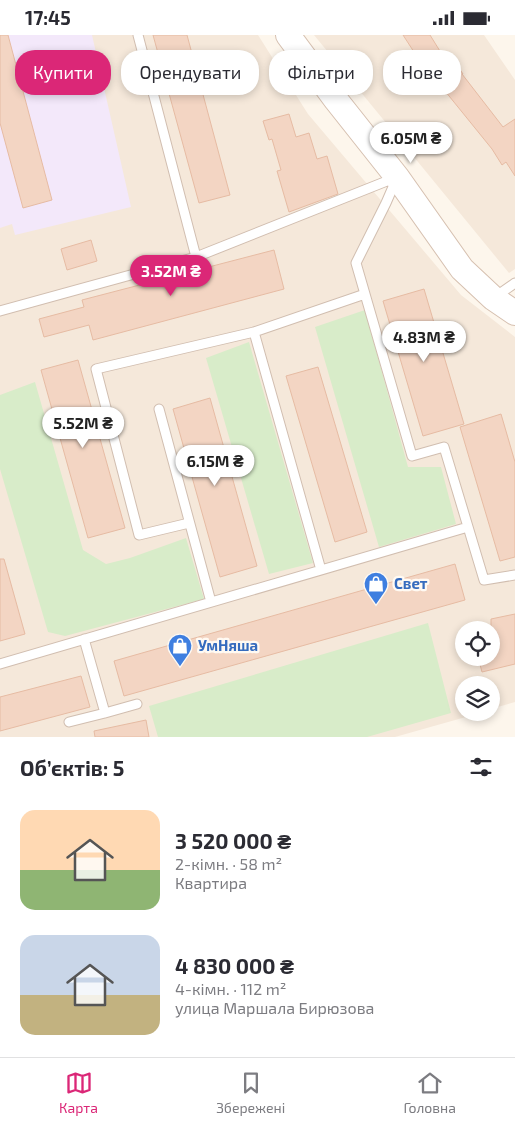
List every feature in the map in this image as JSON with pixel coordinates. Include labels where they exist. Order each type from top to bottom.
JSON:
[{"type":"main road","points":[[288,35],[336,100],[397,177],[462,269],[493,298],[515,313]]},
{"type":"lane","points":[[138,35],[196,257]]},
{"type":"lane","points":[[0,311],[196,257],[397,177]]},
{"type":"lane","points":[[397,177],[356,263],[412,456],[444,447],[484,580],[515,575]]},
{"type":"lane","points":[[493,298],[515,283]]},
{"type":"lane","points":[[190,523],[139,535],[96,369],[254,332],[365,294]]},
{"type":"lane","points":[[254,332],[321,570]]},
{"type":"lane","points":[[159,409],[210,602]]},
{"type":"lane","points":[[0,663],[468,527]]},
{"type":"lane","points":[[84,639],[105,713]]},
{"type":"lane","points":[[69,722],[137,704]]},
{"type":"shaded area","points":[[0,35],[258,35],[269,52],[269,95],[296,95],[308,114],[461,295],[515,337],[515,702],[500,706],[500,676],[455,676],[455,720],[395,737],[0,737]]},
{"type":"shaded area","points":[[0,35],[92,35],[95,50],[15,50],[15,95],[106,95],[131,207],[15,235],[12,224],[0,228]]},
{"type":"shaded area","points":[[314,35],[484,35],[515,80],[515,269],[509,273],[363,95],[373,95],[373,50],[326,50]]},
{"type":"green space","points":[[365,310],[408,467],[441,467],[456,524],[379,547],[315,327]]},
{"type":"green space","points":[[249,342],[313,563],[269,574],[206,358]]},
{"type":"green space","points":[[35,382],[83,550],[106,564],[130,558],[186,538],[204,599],[65,636],[48,632],[0,469],[0,395]]},
{"type":"green space","points":[[428,623],[451,713],[367,737],[158,737],[149,706]]},
{"type":"building","points":[[0,35],[8,35],[15,61],[15,95],[24,95],[52,200],[23,208],[0,123]]},
{"type":"building","points":[[153,35],[187,35],[191,50],[157,50]]},
{"type":"building","points":[[403,35],[430,35],[439,50],[416,50],[413,50]]},
{"type":"building","points":[[461,71],[503,127],[515,119],[515,176],[506,162],[502,165],[492,149],[448,95],[461,95]]},
{"type":"building","points":[[169,95],[203,95],[230,195],[199,203]]},
{"type":"building","points":[[289,114],[296,137],[309,133],[317,159],[327,156],[338,194],[289,212],[277,171],[281,170],[272,139],[269,140],[263,121]]},
{"type":"building","points":[[91,240],[97,261],[67,270],[61,249]]},
{"type":"building","points":[[274,250],[284,289],[93,340],[89,325],[44,337],[39,319],[84,307],[82,300]]},
{"type":"building","points":[[424,289],[464,424],[423,436],[383,301]]},
{"type":"building","points":[[78,360],[125,528],[88,538],[41,370]]},
{"type":"building","points":[[318,367],[367,532],[335,542],[286,376]]},
{"type":"building","points":[[210,398],[257,566],[220,577],[173,409]]},
{"type":"building","points":[[501,414],[515,462],[515,557],[500,561],[460,427]]},
{"type":"building","points":[[0,559],[4,559],[25,634],[0,641]]},
{"type":"building","points":[[455,564],[465,600],[124,696],[114,661]]},
{"type":"building","points":[[515,614],[515,664],[482,672],[480,666],[500,666],[500,621],[491,621],[491,619]]},
{"type":"building","points":[[81,676],[90,707],[0,731],[0,697]]},
{"type":"building","points":[[146,720],[149,737],[95,737],[94,731]]},
{"type":"place","name":"Свет","points":[[376,605]]},
{"type":"place","name":"УмНяша","points":[[180,667]]}]
